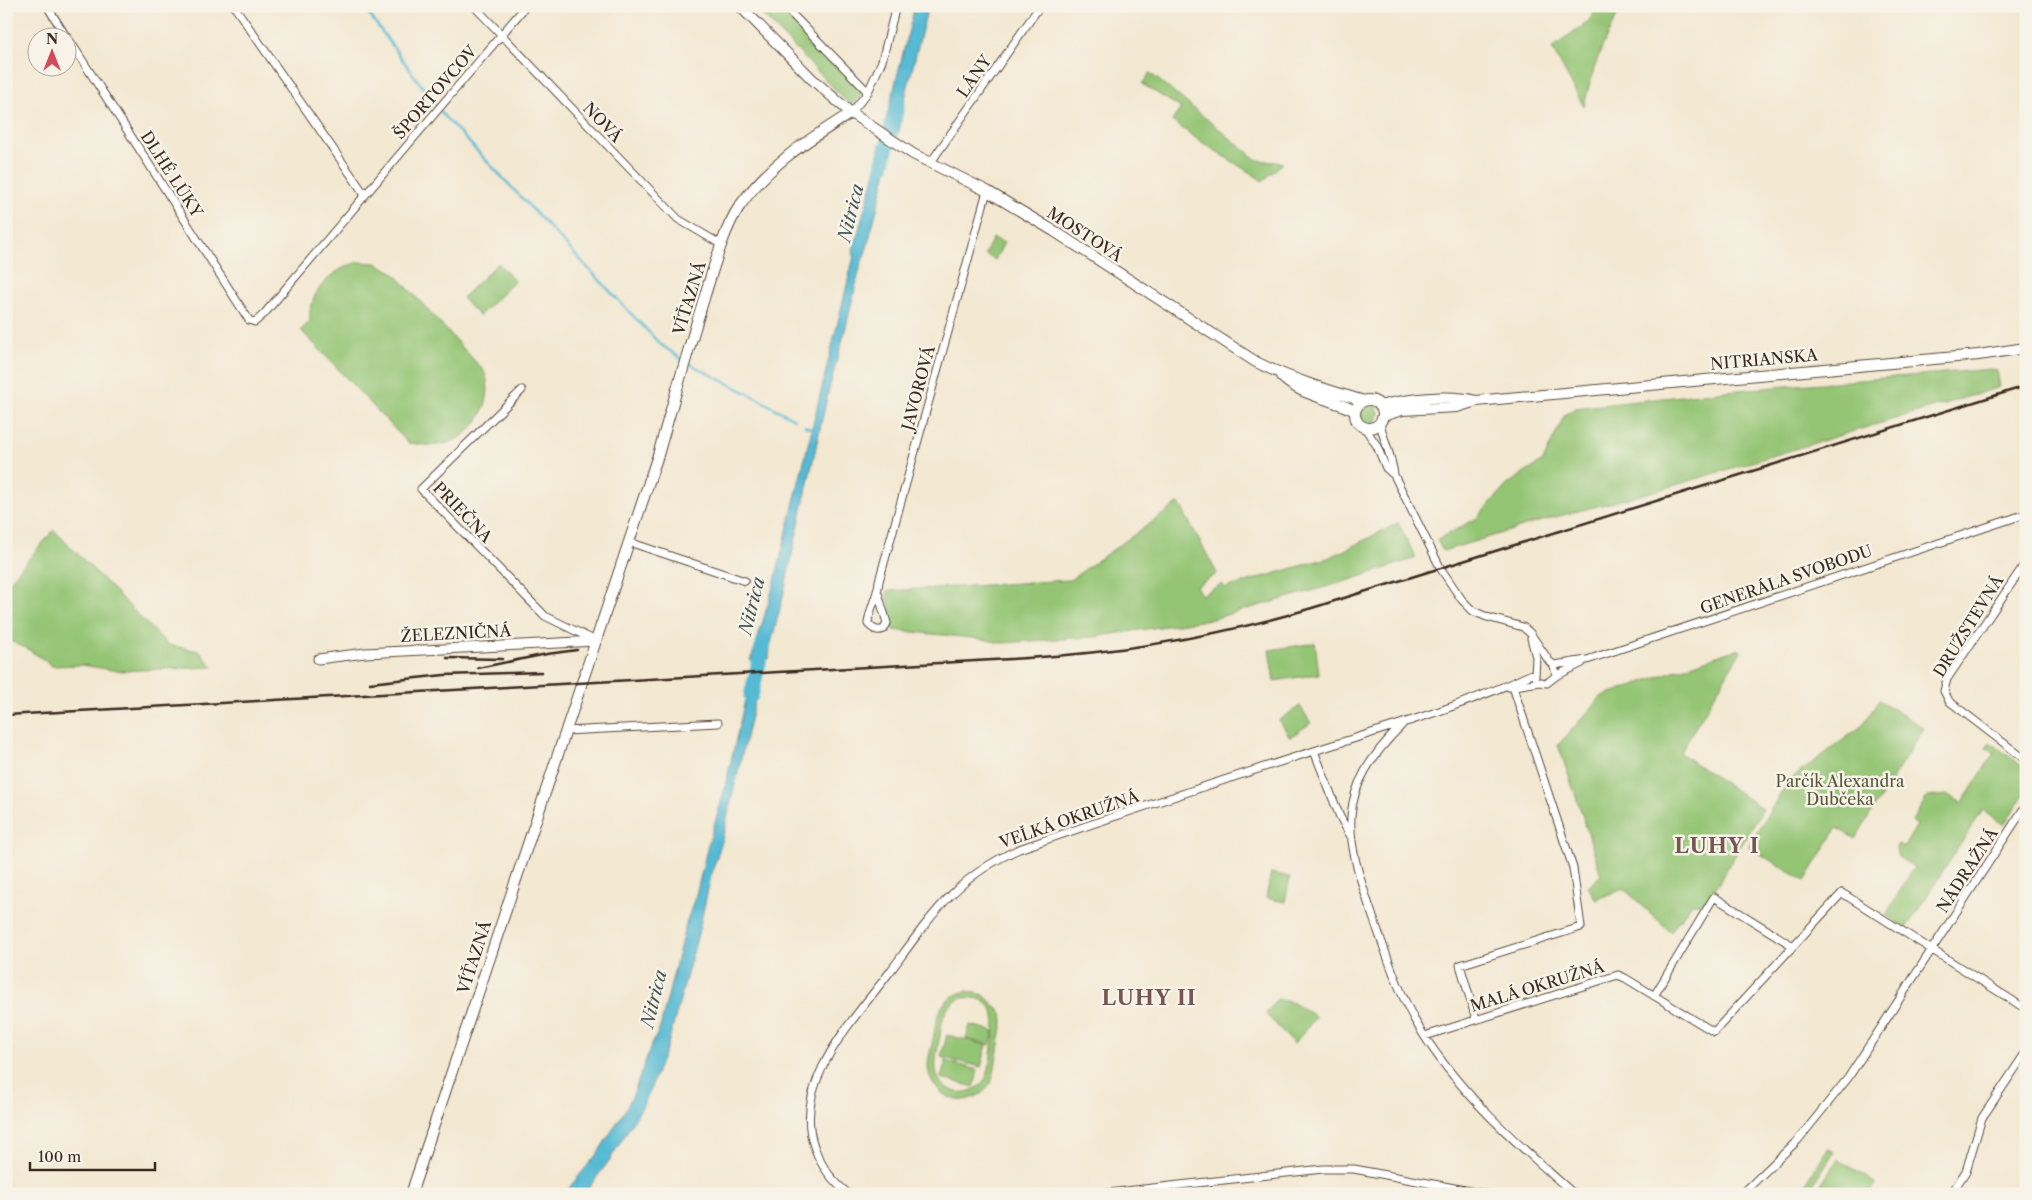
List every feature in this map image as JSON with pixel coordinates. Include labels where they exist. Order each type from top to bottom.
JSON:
[{"type":"main road","points":[[740,6],[807,73],[851,112]]},
{"type":"main road","name":"MOSTOVÁ","points":[[851,112],[907,149],[987,190],[1054,230],[1256,362],[1279,373],[1364,401]]},
{"type":"main road","name":"VÍŤAZNÁ","points":[[411,1194],[658,455],[684,362],[722,245],[738,208],[776,164],[851,112]]},
{"type":"main road","name":"NITRIANSKA","points":[[1381,415],[1402,400],[1457,398],[1476,401],[1978,355],[2026,348]]},
{"type":"main road","name":"MOSTOVÁ","points":[[1279,373],[1285,380],[1314,395],[1339,403],[1355,411]]},
{"type":"main road","points":[[1364,401],[1372,401],[1381,415],[1373,427],[1365,428],[1357,421],[1355,411],[1358,405],[1364,401]]},
{"type":"street","name":"DLHÉ LÚKY","points":[[47,6],[61,28]]},
{"type":"street","points":[[234,6],[365,195]]},
{"type":"street","name":"NOVÁ","points":[[474,6],[678,219],[722,245]]},
{"type":"street","name":"ŠPORTOVCOV","points":[[255,322],[270,307],[526,6]]},
{"type":"street","points":[[784,6],[868,92]]},
{"type":"street","points":[[851,112],[868,92],[882,61],[896,6]]},
{"type":"street","name":"LÁNY","points":[[931,162],[1040,6]]},
{"type":"street","name":"DLHÉ LÚKY","points":[[78,54],[249,320],[255,322]]},
{"type":"street","name":"JAVOROVÁ","points":[[878,593],[887,623],[884,629],[880,630],[873,629],[868,624],[868,617],[878,593],[879,581],[987,190]]},
{"type":"street","name":"PRIEČNA","points":[[522,390],[421,489],[545,616],[596,641]]},
{"type":"street","points":[[1381,415],[1385,443],[1392,460],[1394,474],[1441,569],[1462,600],[1473,611],[1523,627],[1530,633],[1551,663],[1556,676]]},
{"type":"street","points":[[1365,428],[1377,446],[1386,468],[1394,474]]},
{"type":"street","name":"GENERÁLA SVOBODU","points":[[1551,663],[1587,660],[2026,514]]},
{"type":"street","points":[[629,542],[745,581]]},
{"type":"street","name":"DRUŽSTEVNÁ","points":[[2026,562],[1946,681],[1944,691],[1949,702],[2026,760]]},
{"type":"street","points":[[1530,633],[1536,665],[1534,673],[1540,682]]},
{"type":"street","name":"ŽELEZNIČNÁ","points":[[318,659],[365,653],[596,641]]},
{"type":"street","points":[[1502,688],[1551,682],[1556,676],[1587,660]]},
{"type":"street","points":[[1536,665],[1542,661],[1551,663]]},
{"type":"street","points":[[1534,673],[1502,688],[1404,723],[1382,744],[1360,780],[1351,811],[1350,835],[1352,853],[1383,945],[1408,1005],[1425,1036],[1450,1072],[1479,1106],[1574,1194]]},
{"type":"street","points":[[1476,1019],[1460,965],[1581,926],[1573,868],[1513,686]]},
{"type":"street","points":[[566,731],[718,723]]},
{"type":"street","name":"VEĽKÁ OKRUŽNÁ","points":[[849,1194],[835,1184],[819,1158],[812,1142],[809,1110],[814,1085],[823,1065],[866,1002],[929,919],[970,877],[998,858],[1019,849],[1404,723]]},
{"type":"street","points":[[1314,751],[1340,817],[1350,835]]},
{"type":"street","name":"NÁDRAŽNÁ","points":[[1742,1194],[1798,1140],[1854,1070],[2026,805]]},
{"type":"street","points":[[1654,996],[1714,897],[1793,946],[1842,893],[2026,1009]]},
{"type":"street","name":"MALÁ OKRUŽNÁ","points":[[1425,1036],[1614,976],[1625,978],[1714,1032],[1793,946]]},
{"type":"street","points":[[1952,1194],[1966,1171],[1982,1118],[2026,1052]]},
{"type":"street","points":[[1099,1194],[1323,1169],[1354,1169],[1486,1194]]},
{"type":"green space","points":[[754,6],[779,6],[863,92],[851,106]]},
{"type":"green space","points":[[1599,6],[1623,6],[1599,55],[1584,107],[1552,48],[1587,23]]},
{"type":"green space","points":[[1150,73],[1257,160],[1283,163],[1263,181],[1194,137],[1172,121],[1181,108],[1142,84]]},
{"type":"green space","points":[[993,238],[1004,243],[995,260],[985,254]]},
{"type":"green space","points":[[359,262],[376,263],[394,273],[484,371],[488,394],[485,405],[474,425],[455,440],[435,445],[408,443],[301,330],[310,321],[313,301],[324,283],[340,270]]},
{"type":"green space","points":[[498,263],[515,281],[479,316],[462,298]]},
{"type":"green space","points":[[1992,369],[1997,371],[2000,387],[1666,488],[1552,518],[1443,551],[1437,540],[1477,518],[1508,484],[1543,461],[1565,414],[1575,408],[1726,391]]},
{"type":"green space","points":[[1369,404],[1376,407],[1379,414],[1376,421],[1369,424],[1362,421],[1359,414],[1362,407]]},
{"type":"green space","points":[[1179,503],[1217,573],[1196,586],[1201,595],[1222,584],[1225,588],[1331,557],[1398,523],[1416,558],[1347,581],[1212,619],[1093,637],[1001,643],[982,639],[893,630],[887,591],[1070,580]]},
{"type":"green space","points":[[54,530],[168,645],[199,651],[213,667],[118,671],[82,665],[52,666],[30,651],[6,640],[6,585]]},
{"type":"green space","points":[[1315,643],[1319,674],[1274,681],[1269,650]]},
{"type":"green space","points":[[1737,649],[1741,651],[1680,753],[1763,809],[1706,904],[1692,903],[1671,932],[1623,888],[1596,900],[1588,887],[1601,875],[1558,745],[1602,696]]},
{"type":"green space","name":"Parčík Alexandra Dubčeka","points":[[1879,700],[1924,728],[1855,839],[1837,828],[1805,881],[1748,847],[1788,781],[1863,725]]},
{"type":"green space","points":[[1300,706],[1311,723],[1290,737],[1279,720]]},
{"type":"green space","points":[[1990,742],[2026,769],[2026,791],[2004,825],[1983,810],[1906,928],[1886,915],[1914,867],[1898,857],[1896,848],[1898,844],[1904,847],[1917,825],[1912,821],[1927,797],[1948,795],[1962,803],[1994,753],[1986,748]]},
{"type":"green space","points":[[1271,873],[1290,877],[1285,902],[1266,898]]},
{"type":"green space","points":[[968,991],[984,995],[1002,1013],[1003,1022],[991,1082],[980,1094],[973,1098],[961,1100],[947,1097],[936,1087],[929,1074],[928,1067],[938,1015],[945,1002],[958,994]],"holes":[[[962,998],[983,1000],[993,1012],[995,1028],[988,1074],[976,1088],[958,1092],[944,1086],[939,1080],[937,1073],[936,1058],[941,1027],[945,1013],[952,1004]]]},
{"type":"green space","points":[[1277,999],[1294,1003],[1316,1017],[1294,1044],[1266,1014]]},
{"type":"green space","points":[[970,1025],[994,1031],[990,1045],[966,1039]]},
{"type":"green space","points":[[947,1035],[987,1045],[981,1067],[941,1057]]},
{"type":"green space","points":[[946,1061],[978,1070],[974,1087],[941,1078]]},
{"type":"green space","points":[[1828,1148],[1834,1152],[1807,1194],[1799,1194]]},
{"type":"green space","points":[[1838,1159],[1876,1184],[1869,1194],[1815,1194]]},
{"type":"water","points":[[915,6],[928,6],[904,102],[899,132],[885,124]]},
{"type":"water","points":[[880,144],[892,152],[827,397],[770,647],[769,659],[750,660],[775,580],[854,256],[853,250],[874,177]]},
{"type":"water","points":[[750,678],[760,678],[721,844],[712,872],[698,934],[668,1044],[645,1102],[609,1161],[584,1194],[564,1194],[597,1154],[624,1112],[633,1095],[651,1046],[660,1028],[685,927],[723,796]]},
{"type":"waterway","points":[[363,6],[444,116],[660,344],[683,360]]},
{"type":"waterway","name":"Nitrica","points":[[882,167],[897,107]]},
{"type":"waterway","points":[[688,363],[794,419]]},
{"type":"waterway","points":[[805,426],[815,430]]},
{"type":"waterway","name":"Nitrica","points":[[751,696],[764,641]]},
{"type":"railway","points":[[6,715],[1027,658],[1135,647],[1207,635],[1312,608],[2026,386]]},
{"type":"railway","points":[[478,668],[577,650]]},
{"type":"railway","points":[[447,658],[502,659]]},
{"type":"railway","points":[[370,683],[444,675],[542,672]]},
{"type":"district","name":"LUHY I","points":[[1717,845]]},
{"type":"district","name":"LUHY II","points":[[1149,997]]}]
